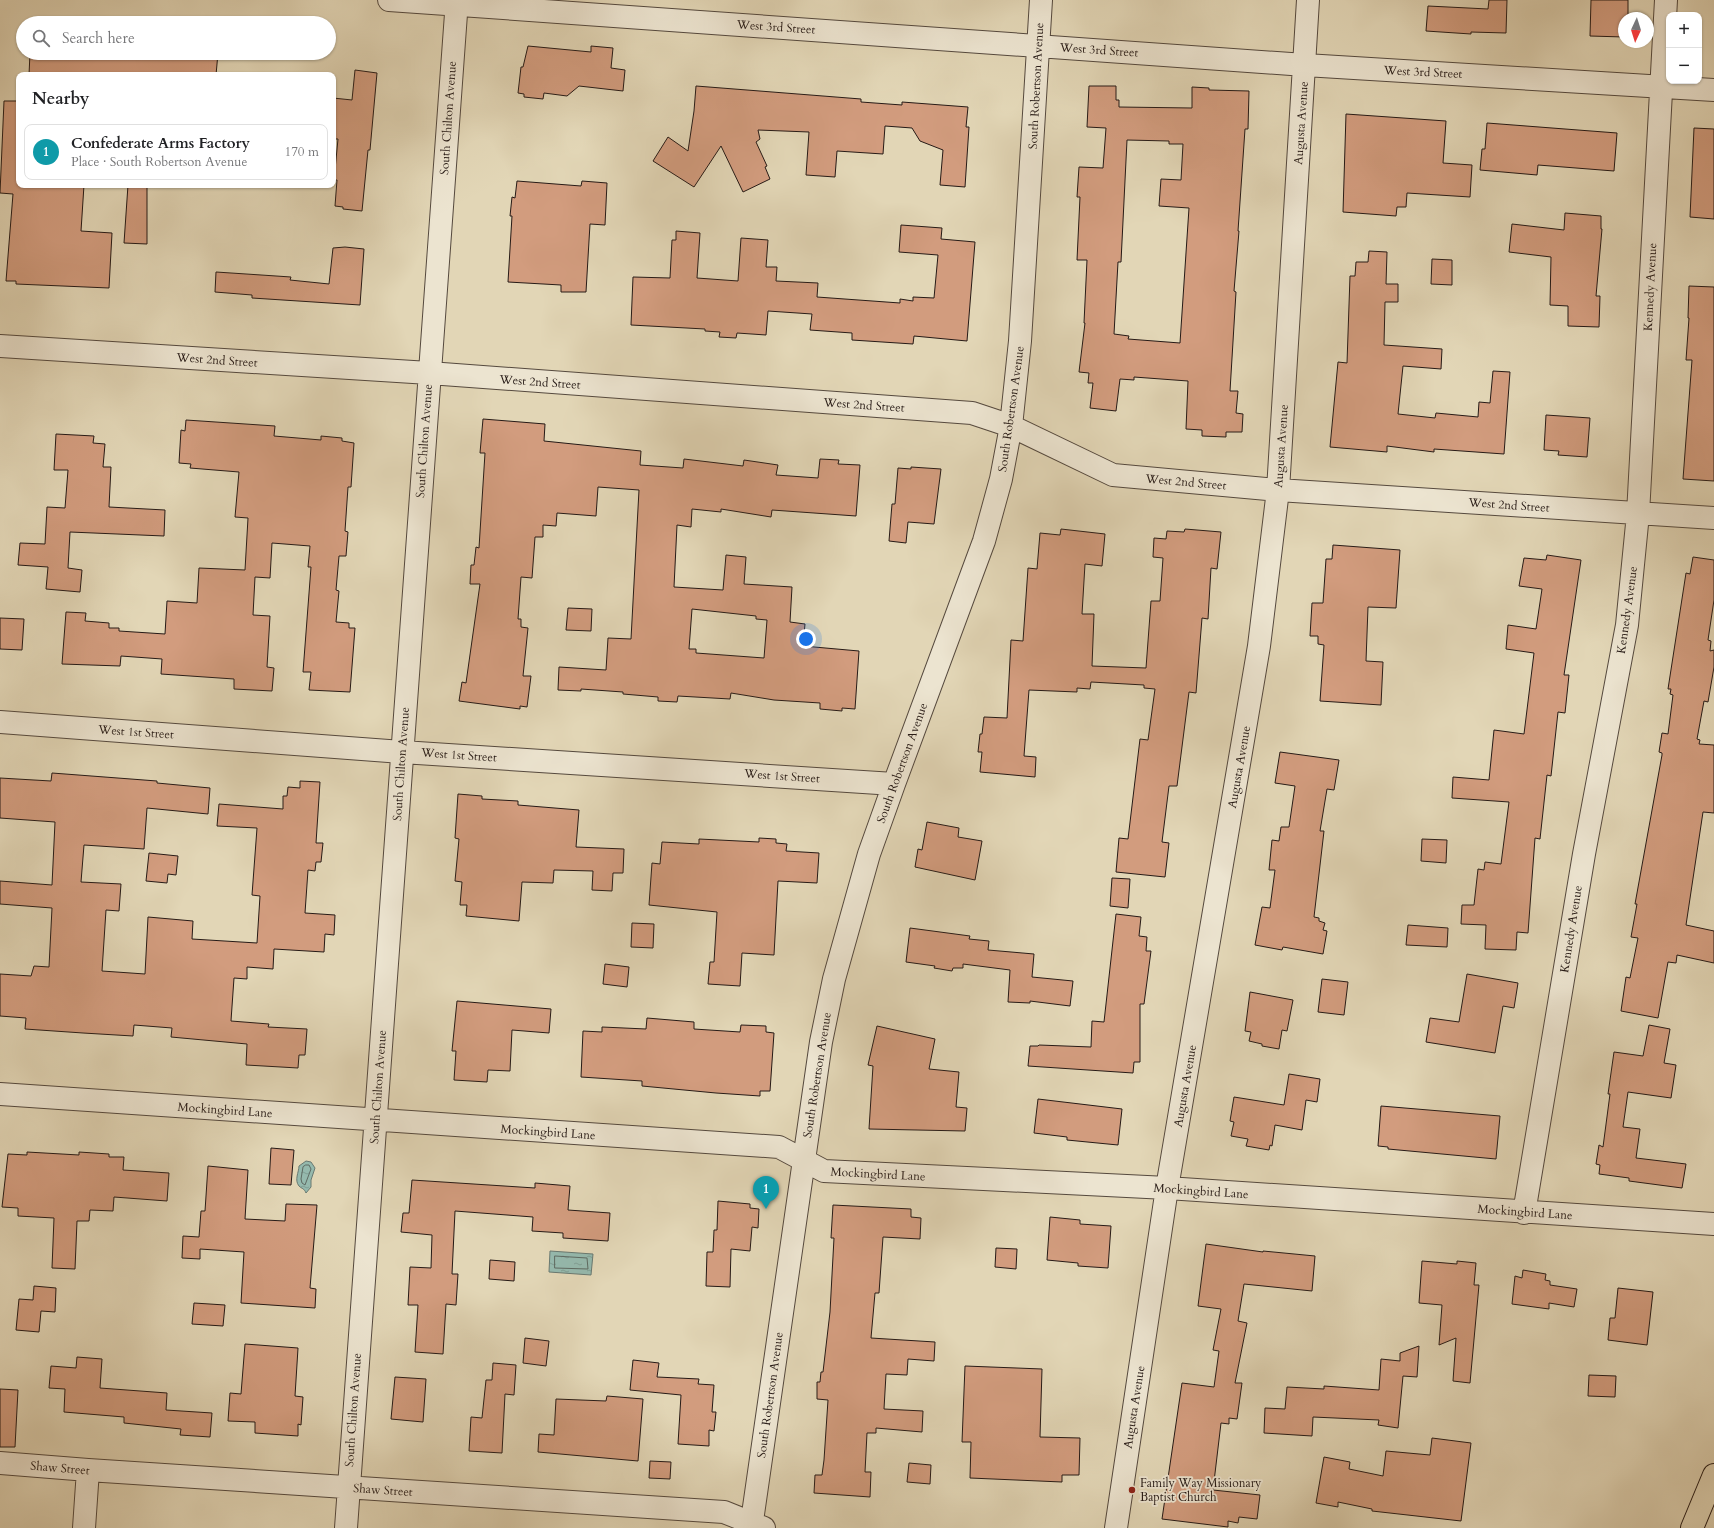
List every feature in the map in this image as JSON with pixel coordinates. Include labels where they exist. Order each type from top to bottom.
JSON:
[{"type":"main road","points":[[1692,1528],[1714,1475]]},
{"type":"street","name":"West 3rd Street","points":[[389,0],[457,2],[1305,65],[1661,85],[1714,90]]},
{"type":"street","name":"South Robertson Avenue","points":[[755,1527],[803,1161],[821,1042],[834,979],[869,854],[984,541],[1001,480],[1011,426],[1020,341],[1041,0]]},
{"type":"street","name":"Augusta Avenue","points":[[1116,1528],[1167,1188],[1259,646],[1278,490],[1308,0]]},
{"type":"street","name":"Kennedy Avenue","points":[[1524,1213],[1584,854],[1627,625],[1638,514],[1666,0]]},
{"type":"street","name":"South Chilton Avenue","points":[[346,1528],[457,2]]},
{"type":"street","name":"West 2nd Street","points":[[0,346],[429,373],[972,413],[1011,426],[1113,475],[1278,490],[1714,518]]},
{"type":"street","name":"West 1st Street","points":[[0,722],[402,752],[894,784]]},
{"type":"street","name":"Mockingbird Lane","points":[[0,1094],[779,1147],[824,1171],[1167,1188],[1524,1213],[1714,1224]]},
{"type":"street","name":"Shaw Street","points":[[0,1463],[348,1488],[724,1512],[755,1527]]},
{"type":"street","points":[[84,1528],[88,1470]]},
{"type":"water","points":[[306,1161],[311,1162],[315,1168],[311,1180],[311,1187],[306,1193],[304,1189],[299,1186],[297,1179],[299,1166]]},
{"type":"water","points":[[550,1251],[593,1254],[591,1275],[549,1272]]},
{"type":"building","points":[[1489,0],[1507,0],[1506,33],[1471,32],[1471,34],[1426,31],[1428,6],[1488,9]]},
{"type":"building","points":[[1591,0],[1628,0],[1628,12],[1618,12],[1618,37],[1590,36]]},
{"type":"building","points":[[528,46],[591,52],[591,46],[613,48],[611,68],[625,70],[623,91],[579,86],[567,96],[544,93],[543,99],[524,97],[524,94],[518,93],[521,67],[523,67]]},
{"type":"building","points":[[30,60],[217,60],[216,72],[29,72]]},
{"type":"building","points":[[355,70],[377,73],[370,150],[368,150],[362,211],[343,209],[343,207],[335,206],[338,139],[336,139],[336,98],[352,100]]},
{"type":"building","points":[[696,86],[861,99],[861,102],[902,105],[902,102],[968,107],[966,127],[969,127],[965,187],[940,185],[943,150],[920,141],[912,128],[885,126],[883,154],[837,151],[835,177],[806,175],[809,132],[758,130],[760,139],[756,142],[767,166],[765,167],[770,179],[743,192],[721,146],[694,187],[653,161],[668,137],[688,151]]},
{"type":"building","points":[[1089,86],[1116,86],[1116,100],[1119,100],[1119,107],[1192,108],[1192,87],[1209,88],[1209,90],[1249,91],[1248,129],[1245,129],[1234,291],[1236,292],[1230,391],[1238,391],[1236,413],[1243,414],[1242,432],[1226,432],[1226,437],[1202,436],[1202,430],[1186,429],[1188,381],[1134,377],[1134,380],[1120,379],[1116,411],[1090,408],[1093,383],[1088,383],[1089,373],[1079,372],[1085,323],[1087,260],[1077,260],[1080,197],[1077,197],[1079,167],[1103,168],[1106,128],[1087,127]],"holes":[[[1127,140],[1169,141],[1169,144],[1183,144],[1181,180],[1161,179],[1159,206],[1189,208],[1180,343],[1128,339],[1129,336],[1114,334],[1118,262],[1121,262]]]},
{"type":"building","points":[[4,101],[16,101],[16,188],[84,188],[81,231],[112,233],[109,288],[16,284],[16,281],[6,281],[13,194],[0,193]]},
{"type":"building","points":[[1346,114],[1446,121],[1443,163],[1472,165],[1470,197],[1407,193],[1406,207],[1397,207],[1396,216],[1343,212]]},
{"type":"building","points":[[1487,123],[1617,133],[1614,171],[1538,165],[1537,175],[1480,170],[1482,149],[1485,149]]},
{"type":"building","points":[[1694,128],[1714,129],[1714,219],[1690,217]]},
{"type":"building","points":[[517,181],[581,186],[582,181],[607,183],[605,225],[590,224],[586,292],[561,292],[561,285],[508,282],[512,216],[510,216],[512,197],[515,198]]},
{"type":"building","points":[[128,188],[147,188],[147,244],[124,243]]},
{"type":"building","points":[[1565,213],[1601,216],[1602,229],[1596,296],[1600,296],[1599,327],[1568,326],[1568,306],[1550,305],[1551,257],[1509,252],[1512,224],[1564,230]]},
{"type":"building","points":[[901,225],[942,228],[941,239],[975,242],[967,341],[914,336],[913,344],[852,340],[852,333],[810,330],[812,314],[768,311],[766,335],[737,333],[736,338],[719,337],[720,332],[705,331],[705,329],[631,325],[633,277],[670,278],[672,240],[676,240],[676,231],[700,233],[697,278],[738,281],[741,238],[768,240],[766,267],[777,267],[776,281],[818,283],[817,297],[900,303],[900,299],[913,301],[913,297],[934,298],[938,255],[899,252]]},
{"type":"building","points":[[345,247],[364,249],[360,305],[252,298],[252,295],[215,292],[216,272],[291,277],[290,280],[329,284],[333,248]]},
{"type":"building","points":[[1369,251],[1387,252],[1386,284],[1398,284],[1398,302],[1385,302],[1384,345],[1442,349],[1441,369],[1403,366],[1398,414],[1435,418],[1436,413],[1478,417],[1479,402],[1490,403],[1493,371],[1510,372],[1504,454],[1434,449],[1434,452],[1387,446],[1387,452],[1330,447],[1338,362],[1347,363],[1350,276],[1355,276],[1356,262],[1368,262]]},
{"type":"building","points":[[1432,259],[1452,260],[1452,285],[1431,284]]},
{"type":"building","points":[[1689,286],[1714,287],[1714,481],[1683,479],[1692,360],[1686,360],[1689,318]]},
{"type":"building","points":[[1546,415],[1590,418],[1587,457],[1558,455],[1559,451],[1544,450]]},
{"type":"building","points":[[483,419],[545,424],[544,441],[641,451],[640,465],[683,468],[684,459],[743,466],[744,460],[778,465],[776,475],[818,478],[820,459],[839,460],[838,464],[860,465],[856,516],[772,510],[771,517],[721,509],[721,512],[692,509],[691,527],[677,525],[674,587],[723,590],[726,555],[746,557],[744,584],[792,587],[790,622],[805,624],[803,646],[859,651],[855,709],[842,708],[842,711],[820,709],[820,703],[774,700],[731,693],[730,699],[678,696],[677,702],[658,701],[658,697],[623,694],[623,692],[581,689],[581,691],[558,690],[559,667],[606,670],[608,638],[631,639],[639,490],[598,487],[596,516],[557,513],[556,526],[543,525],[543,537],[535,537],[532,578],[521,577],[518,619],[521,619],[521,627],[528,628],[523,676],[531,676],[527,707],[520,706],[520,709],[459,701],[462,682],[466,683],[480,584],[470,584],[471,565],[474,565],[476,547],[479,548],[485,453],[480,453]],"holes":[[[692,609],[756,616],[756,619],[767,620],[764,658],[696,653],[696,649],[689,649]]]},
{"type":"building","points":[[186,420],[275,426],[274,436],[321,440],[321,436],[342,438],[342,441],[354,443],[351,487],[348,487],[345,531],[348,532],[346,556],[339,556],[336,590],[339,591],[336,622],[349,623],[349,628],[355,628],[350,692],[309,690],[311,672],[303,672],[311,567],[308,567],[310,546],[272,543],[270,578],[255,577],[253,615],[270,616],[267,667],[274,668],[272,691],[234,689],[234,679],[161,674],[162,659],[121,656],[120,666],[62,664],[66,612],[86,613],[85,621],[109,623],[109,628],[119,628],[119,631],[165,634],[167,601],[197,603],[199,568],[245,570],[248,518],[235,517],[239,472],[190,468],[191,464],[179,463],[181,430],[185,431]]},
{"type":"building","points":[[56,434],[94,436],[93,443],[105,444],[103,467],[111,467],[109,507],[165,510],[164,536],[70,532],[68,568],[82,570],[80,592],[46,589],[48,567],[18,565],[20,543],[45,544],[47,507],[65,508],[68,470],[54,470]]},
{"type":"building","points":[[911,467],[941,469],[934,524],[908,522],[906,543],[889,541],[892,504],[895,504],[898,468],[911,469]]},
{"type":"building","points":[[1061,529],[1105,534],[1102,566],[1085,564],[1082,614],[1094,614],[1092,666],[1146,668],[1151,601],[1160,601],[1163,558],[1153,557],[1154,538],[1166,539],[1167,531],[1184,532],[1185,529],[1221,532],[1217,569],[1211,568],[1208,619],[1202,618],[1196,693],[1189,692],[1177,786],[1169,786],[1162,842],[1169,843],[1165,877],[1116,872],[1119,838],[1128,839],[1140,739],[1148,740],[1155,689],[1144,688],[1144,685],[1091,682],[1090,689],[1077,688],[1077,692],[1029,690],[1024,756],[1036,757],[1035,777],[980,772],[982,752],[978,752],[984,717],[1007,718],[1011,640],[1023,641],[1028,568],[1037,569],[1040,533],[1060,535]]},
{"type":"building","points":[[1333,545],[1400,550],[1396,608],[1368,607],[1366,661],[1383,662],[1381,705],[1320,701],[1324,645],[1318,644],[1318,636],[1310,636],[1312,603],[1323,603],[1326,559],[1332,559]]},
{"type":"building","points":[[1547,555],[1581,560],[1564,675],[1569,675],[1565,713],[1558,712],[1551,776],[1547,775],[1540,839],[1535,838],[1528,933],[1517,932],[1516,950],[1485,949],[1486,925],[1461,924],[1462,905],[1474,905],[1478,869],[1484,870],[1485,862],[1501,864],[1509,802],[1452,798],[1453,777],[1489,780],[1494,730],[1524,734],[1534,653],[1506,649],[1508,625],[1536,629],[1542,589],[1519,586],[1524,558],[1546,560]]},
{"type":"building","points":[[1693,557],[1714,560],[1714,600],[1708,640],[1711,641],[1710,651],[1714,650],[1714,667],[1708,702],[1704,701],[1697,739],[1700,740],[1699,744],[1714,745],[1714,813],[1703,812],[1686,925],[1714,931],[1714,963],[1677,955],[1676,963],[1668,962],[1658,1018],[1621,1011],[1626,977],[1630,978],[1638,938],[1631,937],[1637,904],[1635,904],[1662,755],[1662,753],[1659,752],[1662,733],[1668,734],[1673,695],[1670,694],[1671,689],[1668,689],[1686,573],[1690,574]]},
{"type":"building","points":[[568,608],[592,609],[591,631],[566,630]]},
{"type":"building","points":[[0,618],[24,619],[22,650],[0,649]]},
{"type":"building","points":[[1280,752],[1339,760],[1334,790],[1327,789],[1320,831],[1324,831],[1314,917],[1319,918],[1319,921],[1325,923],[1323,930],[1327,931],[1323,954],[1283,947],[1282,950],[1255,945],[1262,907],[1270,908],[1275,870],[1269,870],[1272,840],[1279,841],[1281,827],[1289,827],[1295,786],[1275,783]]},
{"type":"building","points":[[52,773],[157,781],[157,783],[210,788],[208,814],[147,808],[144,849],[84,845],[81,882],[121,884],[119,911],[106,910],[102,971],[145,974],[148,917],[193,921],[192,939],[257,943],[260,896],[252,895],[257,828],[217,826],[219,804],[283,809],[283,796],[287,796],[288,787],[300,788],[300,781],[320,782],[316,843],[323,843],[321,862],[316,862],[315,871],[308,870],[305,913],[335,915],[334,935],[325,934],[324,952],[274,949],[273,969],[247,967],[247,979],[234,978],[231,1021],[269,1024],[268,1027],[307,1029],[305,1055],[299,1055],[298,1068],[246,1065],[247,1044],[171,1037],[172,1028],[134,1025],[133,1036],[25,1029],[26,1018],[0,1016],[0,974],[31,976],[34,966],[49,967],[52,908],[0,904],[0,881],[52,885],[55,822],[0,818],[0,778],[51,781]]},
{"type":"building","points":[[458,794],[482,796],[482,799],[518,801],[518,805],[579,810],[576,847],[624,849],[623,873],[613,873],[612,891],[592,890],[593,871],[554,870],[553,883],[522,882],[519,921],[466,916],[467,905],[460,905],[462,882],[455,881],[459,839],[455,838]]},
{"type":"building","points":[[927,822],[959,828],[958,837],[982,841],[975,880],[915,867],[918,849],[922,850]]},
{"type":"building","points":[[759,838],[776,839],[776,843],[787,844],[786,851],[819,853],[817,883],[778,881],[774,955],[742,953],[740,986],[708,984],[710,962],[714,962],[717,912],[649,905],[652,863],[660,864],[662,842],[699,844],[699,839],[759,842]]},
{"type":"building","points":[[1422,839],[1447,840],[1446,863],[1421,861]]},
{"type":"building","points":[[149,853],[178,856],[176,875],[168,874],[167,883],[146,881]]},
{"type":"building","points":[[1112,878],[1130,879],[1128,908],[1110,906]]},
{"type":"building","points":[[1116,914],[1141,917],[1139,936],[1147,937],[1146,951],[1151,951],[1144,1004],[1140,1004],[1140,1062],[1134,1062],[1133,1073],[1028,1066],[1030,1046],[1091,1047],[1092,1021],[1104,1022]]},
{"type":"building","points":[[632,923],[654,924],[653,948],[631,947]]},
{"type":"building","points":[[1408,925],[1448,928],[1447,947],[1406,945]]},
{"type":"building","points":[[910,928],[970,936],[969,939],[989,941],[988,950],[1034,954],[1032,977],[1073,981],[1070,1006],[1030,1001],[1030,1003],[1008,1002],[1010,970],[963,964],[963,968],[953,968],[952,971],[934,968],[935,966],[906,962]]},
{"type":"building","points":[[605,964],[629,967],[627,987],[603,984]]},
{"type":"building","points":[[1467,974],[1518,983],[1514,1008],[1503,1006],[1495,1053],[1426,1042],[1430,1018],[1459,1022]]},
{"type":"building","points":[[1322,979],[1348,982],[1344,1015],[1318,1012]]},
{"type":"building","points":[[1250,992],[1293,1000],[1287,1031],[1282,1030],[1279,1049],[1262,1046],[1262,1044],[1249,1041],[1251,1032],[1245,1031]]},
{"type":"building","points":[[457,1001],[551,1009],[549,1033],[512,1030],[510,1071],[488,1070],[487,1082],[454,1080],[456,1051],[452,1051]]},
{"type":"building","points":[[647,1018],[694,1022],[694,1029],[740,1032],[741,1025],[766,1026],[766,1032],[774,1033],[770,1091],[760,1091],[760,1096],[716,1093],[642,1086],[642,1081],[581,1077],[583,1031],[602,1032],[602,1027],[646,1029]]},
{"type":"building","points":[[1649,1025],[1670,1029],[1664,1063],[1676,1065],[1671,1098],[1628,1092],[1623,1127],[1640,1129],[1636,1158],[1686,1164],[1682,1188],[1629,1181],[1629,1178],[1599,1174],[1600,1165],[1596,1164],[1599,1145],[1603,1147],[1614,1052],[1643,1056]]},
{"type":"building","points":[[877,1026],[935,1039],[929,1069],[959,1072],[956,1107],[967,1108],[965,1131],[869,1129],[873,1066],[868,1065]]},
{"type":"building","points":[[1289,1074],[1320,1079],[1317,1102],[1306,1100],[1302,1130],[1275,1125],[1272,1146],[1270,1145],[1269,1150],[1246,1146],[1248,1139],[1231,1136],[1234,1122],[1230,1121],[1234,1097],[1284,1105]]},
{"type":"building","points":[[1038,1099],[1122,1109],[1118,1145],[1067,1140],[1067,1137],[1034,1133]]},
{"type":"building","points":[[1381,1106],[1500,1116],[1496,1159],[1388,1149],[1388,1147],[1378,1146]]},
{"type":"building","points":[[271,1148],[294,1150],[291,1185],[269,1184]]},
{"type":"building","points":[[27,1152],[79,1155],[79,1152],[109,1154],[109,1157],[124,1157],[123,1170],[169,1173],[167,1201],[114,1197],[113,1211],[90,1210],[89,1221],[77,1221],[75,1269],[52,1268],[54,1218],[18,1216],[18,1208],[2,1207],[8,1154],[27,1155]]},
{"type":"building","points":[[208,1166],[248,1170],[245,1219],[285,1221],[286,1204],[317,1205],[310,1288],[316,1289],[315,1308],[241,1303],[244,1252],[200,1249],[200,1259],[182,1258],[183,1236],[199,1237],[201,1211],[205,1211]]},
{"type":"building","points":[[412,1180],[535,1188],[535,1183],[570,1186],[568,1210],[610,1213],[608,1241],[563,1238],[563,1233],[532,1231],[533,1217],[455,1211],[452,1274],[458,1274],[456,1305],[446,1304],[443,1354],[415,1352],[418,1305],[408,1305],[410,1267],[431,1268],[432,1235],[401,1232],[403,1213],[409,1213]]},
{"type":"building","points":[[718,1201],[750,1204],[750,1208],[759,1209],[758,1228],[752,1227],[750,1251],[731,1249],[730,1287],[706,1286],[707,1252],[713,1252],[714,1230],[717,1230]]},
{"type":"building","points":[[833,1205],[911,1209],[911,1217],[921,1218],[920,1239],[883,1237],[879,1293],[875,1293],[871,1338],[935,1342],[934,1361],[908,1359],[907,1375],[886,1374],[884,1409],[923,1411],[922,1432],[876,1428],[876,1433],[867,1433],[865,1472],[871,1472],[870,1497],[814,1493],[815,1475],[822,1475],[828,1400],[817,1399],[817,1382],[820,1382],[821,1372],[823,1372],[830,1312],[834,1238],[831,1238]]},
{"type":"building","points":[[1050,1217],[1080,1220],[1080,1224],[1111,1226],[1108,1268],[1078,1266],[1078,1263],[1047,1260]]},
{"type":"building","points":[[1206,1244],[1263,1252],[1315,1256],[1312,1291],[1244,1284],[1238,1321],[1247,1323],[1235,1383],[1242,1383],[1237,1419],[1229,1418],[1229,1424],[1221,1423],[1213,1490],[1260,1495],[1257,1519],[1239,1517],[1238,1523],[1228,1521],[1228,1527],[1162,1519],[1182,1383],[1214,1387],[1219,1351],[1213,1350],[1221,1309],[1198,1306]]},
{"type":"building","points":[[996,1248],[1017,1249],[1016,1269],[995,1267]]},
{"type":"building","points":[[490,1260],[515,1262],[514,1281],[489,1279]]},
{"type":"building","points":[[1422,1261],[1457,1264],[1457,1261],[1476,1263],[1474,1285],[1479,1285],[1470,1383],[1453,1381],[1456,1338],[1439,1345],[1442,1305],[1419,1303]]},
{"type":"building","points":[[1523,1270],[1546,1274],[1545,1280],[1550,1281],[1550,1285],[1577,1289],[1574,1307],[1549,1303],[1549,1309],[1512,1304],[1515,1276],[1522,1278]]},
{"type":"building","points":[[34,1286],[56,1288],[55,1312],[41,1311],[39,1332],[16,1330],[19,1299],[33,1300]]},
{"type":"building","points":[[1618,1288],[1653,1292],[1647,1345],[1608,1340],[1610,1318],[1615,1318]]},
{"type":"building","points":[[194,1303],[225,1305],[223,1326],[192,1324]]},
{"type":"building","points":[[525,1338],[549,1341],[546,1366],[523,1363]]},
{"type":"building","points":[[245,1344],[298,1348],[295,1396],[303,1397],[301,1425],[298,1424],[298,1436],[255,1433],[255,1422],[228,1421],[230,1393],[241,1394]]},
{"type":"building","points":[[1419,1346],[1417,1377],[1403,1376],[1398,1428],[1378,1425],[1379,1420],[1313,1417],[1312,1436],[1264,1433],[1265,1408],[1285,1409],[1287,1387],[1324,1389],[1324,1386],[1379,1390],[1381,1359],[1400,1361],[1400,1353]]},
{"type":"building","points":[[77,1357],[102,1359],[100,1388],[167,1393],[166,1410],[212,1413],[210,1437],[180,1435],[181,1429],[124,1423],[124,1417],[64,1412],[65,1389],[49,1388],[51,1366],[76,1368]]},
{"type":"building","points":[[633,1360],[659,1363],[657,1377],[699,1379],[698,1384],[714,1385],[712,1412],[716,1412],[714,1431],[709,1430],[709,1446],[678,1444],[681,1395],[630,1390]]},
{"type":"building","points":[[493,1363],[516,1365],[514,1395],[505,1394],[502,1453],[469,1451],[471,1417],[482,1418],[486,1380],[492,1380]]},
{"type":"building","points":[[965,1366],[1042,1369],[1040,1437],[1080,1438],[1079,1475],[1062,1475],[1062,1482],[970,1478],[971,1442],[962,1442]]},
{"type":"building","points":[[1589,1375],[1616,1376],[1615,1397],[1588,1396]]},
{"type":"building","points":[[395,1377],[426,1379],[423,1422],[391,1419]]},
{"type":"building","points":[[0,1389],[18,1390],[15,1447],[0,1447]]},
{"type":"building","points":[[607,1396],[643,1399],[638,1461],[538,1452],[539,1434],[554,1435],[556,1399],[606,1401]]},
{"type":"building","points":[[1432,1438],[1471,1443],[1461,1521],[1372,1511],[1372,1509],[1338,1502],[1338,1507],[1316,1503],[1324,1457],[1350,1462],[1349,1469],[1383,1476],[1386,1451],[1430,1455]]},
{"type":"building","points":[[650,1461],[671,1462],[670,1479],[649,1478]]},
{"type":"building","points":[[909,1463],[931,1465],[930,1484],[907,1482]]},
{"type":"place","name":"Confederate Arms Factory","points":[[766,1209]]},
{"type":"place","name":"Family Way Missionary Baptist Church","points":[[1132,1490]]}]
